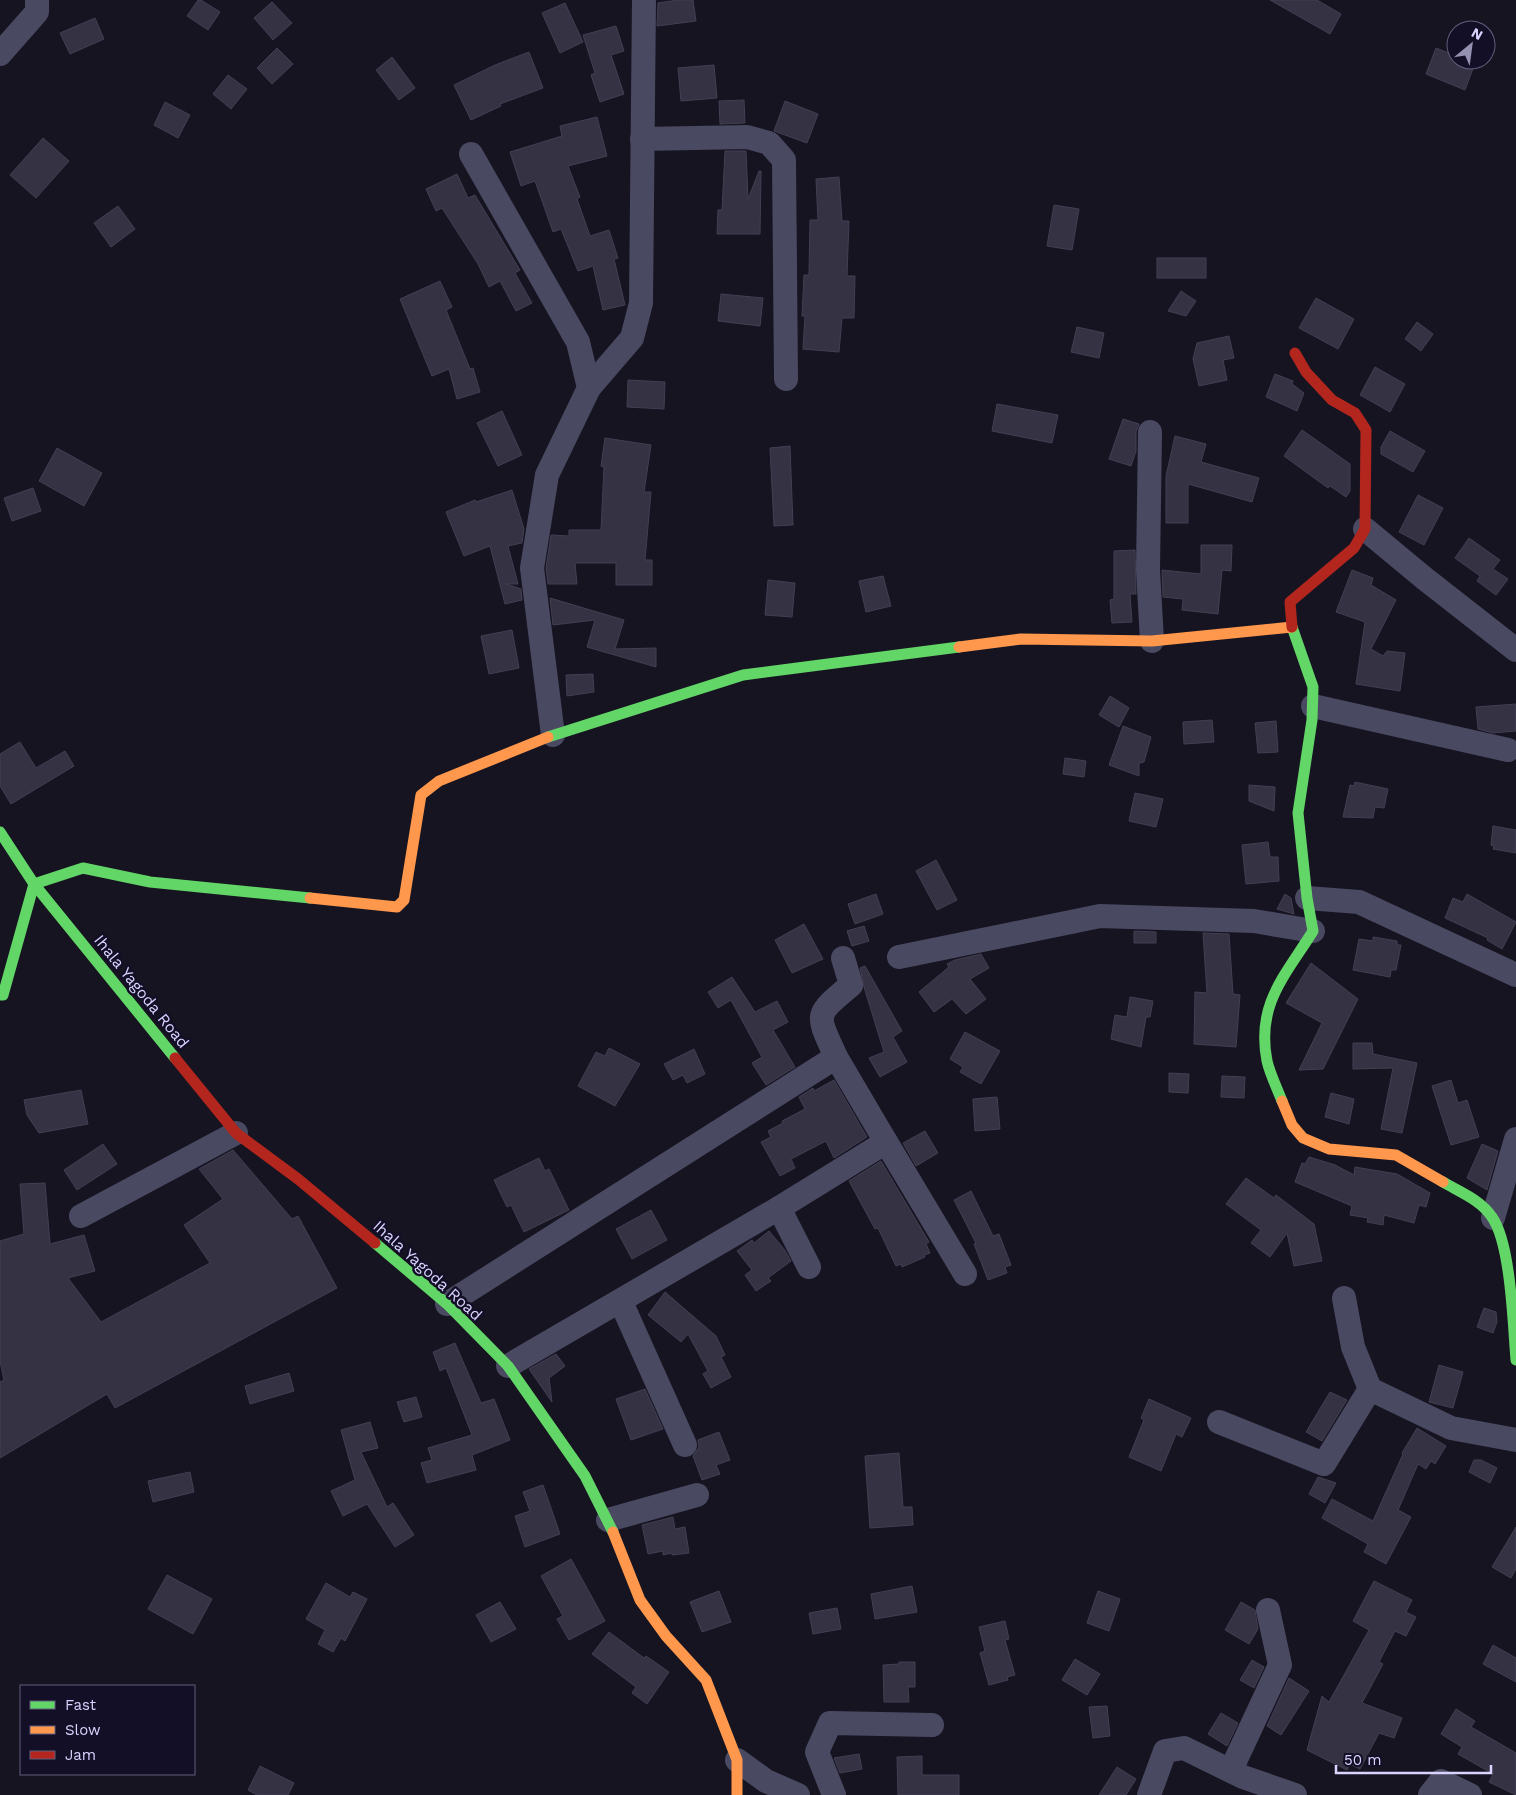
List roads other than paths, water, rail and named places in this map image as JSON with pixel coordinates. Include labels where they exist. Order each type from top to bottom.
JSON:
[{"type":"street","points":[[0,54],[36,12],[37,0]]},
{"type":"street","points":[[552,734],[532,568],[547,475],[589,388],[632,338],[640,303],[644,0]]},
{"type":"street","points":[[642,140],[747,137],[769,142],[784,160],[786,379]]},
{"type":"street","points":[[471,154],[578,342],[589,388]]},
{"type":"street","points":[[1295,353],[1306,372],[1332,400],[1355,413],[1366,430],[1364,529],[1354,548],[1290,602],[1292,627],[1313,687],[1313,706],[1298,813],[1307,898],[1313,931],[1269,1001],[1264,1025],[1267,1062],[1292,1126],[1303,1138],[1329,1150],[1396,1155],[1479,1203],[1493,1218],[1506,1256],[1516,1360]]},
{"type":"street","points":[[1150,432],[1148,570],[1152,641]]},
{"type":"street","points":[[1364,529],[1516,650]]},
{"type":"street","points":[[0,995],[2,995],[34,884],[82,868],[150,882],[397,907],[404,900],[421,795],[439,781],[552,734],[742,675],[1021,639],[1152,641],[1292,627]]},
{"type":"street","points":[[1313,706],[1508,750]]},
{"type":"street","name":"Ihala Yagoda Road","points":[[0,832],[34,884],[236,1133],[298,1179],[447,1304],[508,1366],[585,1476],[608,1520],[640,1600],[666,1636],[706,1680],[737,1760],[737,1795]]},
{"type":"street","points":[[1307,898],[1359,902],[1516,975]]},
{"type":"street","points":[[899,957],[1100,916],[1254,921],[1313,931]]},
{"type":"street","points":[[843,958],[851,985],[824,1008],[820,1023],[836,1056],[965,1274]]},
{"type":"street","points":[[447,1304],[836,1056]]},
{"type":"street","points":[[80,1216],[236,1133]]},
{"type":"street","points":[[1493,1218],[1516,1139]]},
{"type":"street","points":[[508,1366],[621,1302],[886,1142]]},
{"type":"street","points":[[779,1208],[809,1267]]},
{"type":"street","points":[[1344,1298],[1353,1347],[1370,1389],[1451,1428],[1516,1440]]},
{"type":"street","points":[[621,1302],[685,1445]]},
{"type":"street","points":[[1218,1422],[1324,1464],[1370,1389]]},
{"type":"street","points":[[608,1520],[697,1495]]},
{"type":"street","points":[[1237,1781],[1280,1665],[1268,1610]]},
{"type":"street","points":[[834,1795],[817,1752],[830,1723],[932,1725]]},
{"type":"street","points":[[1148,1795],[1165,1751],[1184,1748],[1237,1781],[1296,1795]]},
{"type":"street","points":[[737,1760],[766,1781],[798,1795]]},
{"type":"street","points":[[1430,1795],[1441,1781],[1470,1795]]}]
